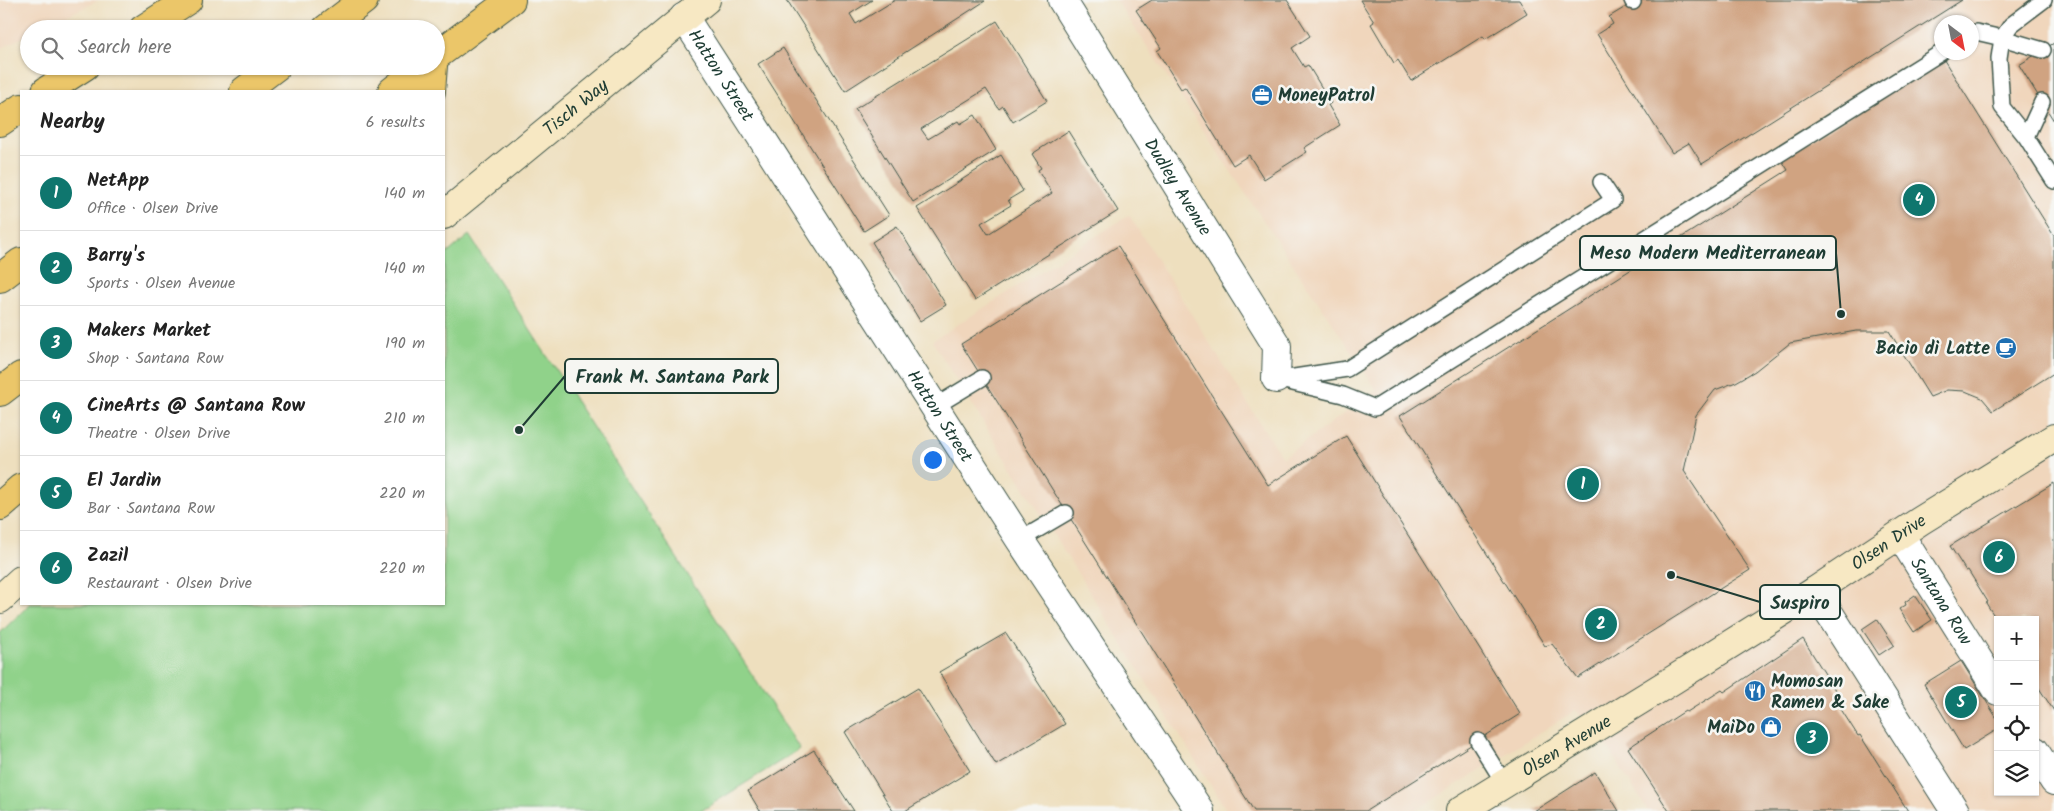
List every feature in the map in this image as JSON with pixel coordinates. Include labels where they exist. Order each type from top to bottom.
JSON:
[{"type":"highway","points":[[157,20],[188,0]]},
{"type":"highway","points":[[338,20],[364,0]]},
{"type":"highway","points":[[445,49],[512,0]]},
{"type":"highway","points":[[48,90],[71,75]]},
{"type":"highway","points":[[245,90],[265,75]]},
{"type":"highway","points":[[393,90],[412,75]]},
{"type":"highway","points":[[431,90],[432,75]]},
{"type":"highway","points":[[0,107],[20,100]]},
{"type":"highway","points":[[0,122],[20,109]]},
{"type":"highway","points":[[0,278],[20,263]]},
{"type":"highway","points":[[0,392],[20,377]]},
{"type":"highway","points":[[0,506],[20,489]]},
{"type":"street","name":"Tisch Way","points":[[445,214],[706,0]]},
{"type":"street","name":"Dudley Avenue","points":[[1062,0],[1277,346],[1276,379]]},
{"type":"street","name":"Hatton Street","points":[[684,17],[1020,540],[1200,811]]},
{"type":"street","name":"Olsen Drive","points":[[1673,680],[2054,438]]},
{"type":"street","name":"Santana Row","points":[[1900,535],[1994,685]]},
{"type":"street","points":[[0,599],[20,581]]},
{"type":"street","points":[[1815,590],[1955,811]]},
{"type":"street","name":"Olsen Avenue","points":[[1460,811],[1673,680]]},
{"type":"street","points":[[2039,757],[2054,781]]},
{"type":"lane","points":[[2044,0],[2011,25],[2002,38],[1999,58],[2002,107],[2026,137],[2054,182]]},
{"type":"lane","points":[[1979,33],[2043,50]]},
{"type":"lane","points":[[1276,379],[1343,395],[1375,408],[1934,57]]},
{"type":"lane","points":[[2026,137],[2042,102]]},
{"type":"lane","points":[[1276,379],[1347,369],[1613,200],[1602,182]]},
{"type":"lane","points":[[934,407],[982,378]]},
{"type":"lane","points":[[1020,540],[1066,513]]},
{"type":"lane","points":[[1478,741],[1504,783]]},
{"type":"shaded area","points":[[0,0],[99,0],[58,20],[20,20],[20,39],[0,49]]},
{"type":"shaded area","points":[[1116,0],[2054,0],[2054,811],[1648,811],[1609,749],[1576,710],[1415,811],[1227,811],[932,341],[1129,215],[1282,458],[1377,390]]},
{"type":"green space","points":[[469,235],[800,749],[701,811],[0,811],[0,633],[29,605],[445,605],[445,255]]},
{"type":"building","points":[[787,0],[872,0],[850,14],[856,24],[895,0],[985,1],[845,91]]},
{"type":"building","points":[[1152,0],[1287,0],[1310,36],[1292,48],[1304,67],[1308,65],[1331,103],[1328,105],[1340,125],[1304,148],[1307,152],[1264,179],[1249,155],[1233,165],[1185,87],[1181,89],[1157,51],[1161,48],[1136,10]]},
{"type":"building","points":[[1360,0],[1519,0],[1527,13],[1485,39],[1483,36],[1411,81],[1398,60],[1394,63],[1371,24],[1374,22]]},
{"type":"building","points":[[1637,0],[1962,0],[1938,15],[1934,15],[1934,18],[1702,164],[1689,143],[1672,153],[1597,34],[1613,24],[1609,17]]},
{"type":"building","points":[[997,21],[1047,101],[1013,122],[1003,106],[999,109],[986,89],[921,129],[928,139],[958,121],[960,124],[975,115],[996,150],[913,202],[855,109]]},
{"type":"building","points":[[2054,43],[2054,121],[2019,65]]},
{"type":"building","points":[[783,48],[889,215],[864,231],[758,64]]},
{"type":"building","points":[[1937,60],[1944,60],[2054,236],[2054,373],[1993,411],[1982,398],[1965,391],[1947,390],[1930,397],[1889,331],[1856,331],[1790,343],[1755,371],[1736,382],[1715,390],[1696,415],[1684,471],[1750,570],[1578,678],[1552,644],[1545,646],[1400,416],[1788,170],[1781,159]]},
{"type":"building","points":[[1068,131],[1118,211],[975,300],[917,208],[1001,155],[1023,191],[1008,200],[1011,205],[981,223],[988,234],[1052,193],[1038,170],[1041,168],[1032,154]]},
{"type":"building","points":[[897,226],[946,305],[920,321],[872,242]]},
{"type":"building","points":[[1118,246],[1268,485],[1346,436],[1520,714],[1366,811],[1254,811],[961,344]]},
{"type":"building","points":[[2054,483],[2054,711],[2039,688],[2039,616],[1994,616],[1986,603],[1988,602],[1968,570],[1966,571],[1950,546]]},
{"type":"building","points":[[1915,595],[1932,620],[1914,632],[1899,609],[1906,605],[1905,602]]},
{"type":"building","points":[[1877,619],[1894,645],[1879,655],[1862,629]]},
{"type":"building","points":[[1006,633],[1065,724],[996,765],[939,672]]},
{"type":"building","points":[[1803,639],[1842,701],[1837,703],[1858,736],[1860,735],[1908,811],[1669,811],[1628,748],[1685,711],[1687,712],[1722,690],[1724,692]]},
{"type":"building","points":[[1961,661],[1994,714],[1994,731],[1964,750],[1924,684]]},
{"type":"building","points":[[918,688],[970,771],[905,811],[893,811],[845,732]]},
{"type":"building","points":[[814,750],[854,811],[760,811],[748,791]]},
{"type":"building","points":[[1595,772],[1619,811],[1534,811]]},
{"type":"place","name":"MoneyPatrol","points":[[1262,95]]},
{"type":"place","name":"CineArts @ Santana Row","points":[[1919,200]]},
{"type":"place","name":"Meso Modern Mediterranean","points":[[1841,314]]},
{"type":"place","name":"Bacio di Latte","points":[[2006,348]]},
{"type":"place","name":"Frank M. Santana Park","points":[[519,430]]},
{"type":"place","name":"NetApp","points":[[1583,484]]},
{"type":"place","name":"Zazil","points":[[1999,557]]},
{"type":"place","name":"Suspiro","points":[[1671,575]]},
{"type":"place","name":"Barry's","points":[[1601,624]]},
{"type":"place","name":"Momosan Ramen & Sake","points":[[1755,691]]},
{"type":"place","name":"El Jardin","points":[[1961,702]]},
{"type":"place","name":"MaiDo","points":[[1771,727]]},
{"type":"place","name":"Makers Market","points":[[1812,738]]}]
